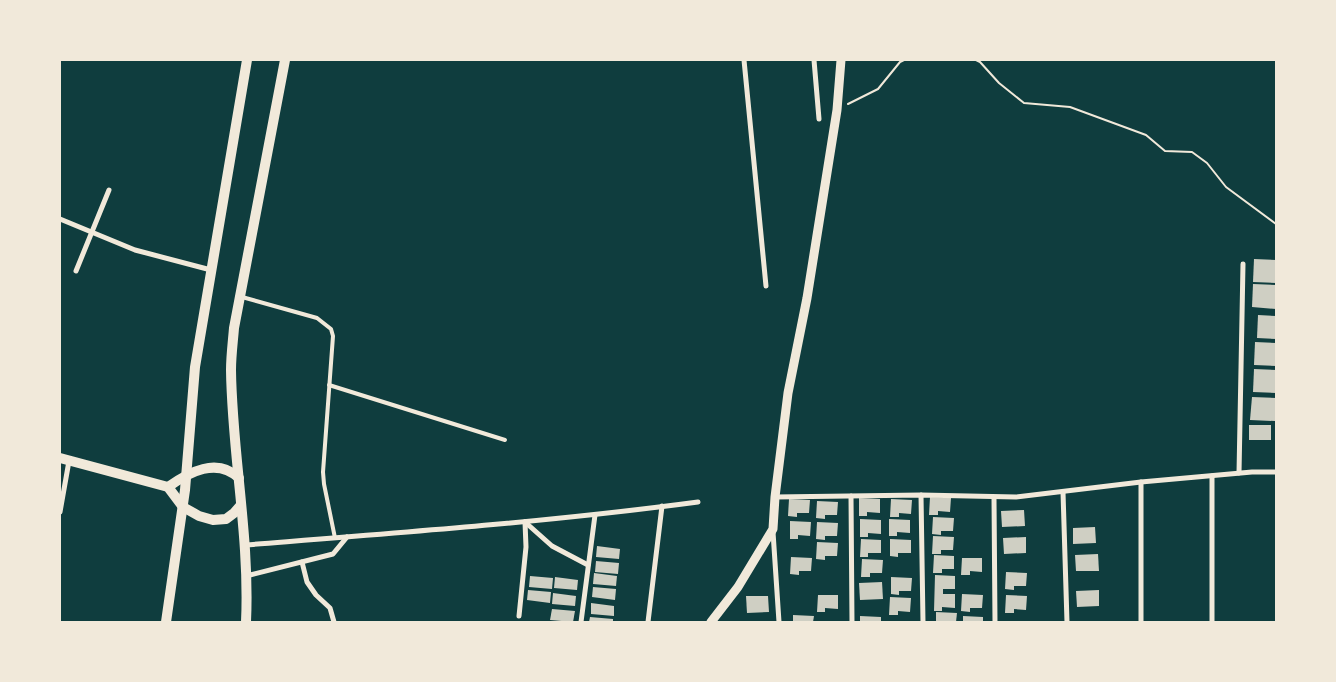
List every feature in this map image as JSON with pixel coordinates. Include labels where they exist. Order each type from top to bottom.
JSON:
[{"type":"main road","points":[[166,622],[183,507],[195,367],[247,60]]},
{"type":"main road","points":[[246,622],[245,544],[231,369],[234,328],[285,60]]},
{"type":"main road","points":[[64,459],[168,486],[183,507],[199,516],[213,520],[226,519],[241,505]]},
{"type":"main road","points":[[168,486],[186,474],[197,470],[224,468],[239,478]]},
{"type":"street","points":[[744,60],[766,286]]},
{"type":"street","points":[[814,60],[819,119]]},
{"type":"street","points":[[779,622],[773,528],[774,497],[788,393],[807,298],[837,110],[841,60]]},
{"type":"street","points":[[76,270],[110,190]]},
{"type":"street","points":[[60,219],[135,250],[211,270]]},
{"type":"street","points":[[1239,473],[1243,264]]},
{"type":"street","points":[[60,512],[64,459]]},
{"type":"street","points":[[774,497],[921,495],[1016,497],[1141,482],[1239,473],[1276,472]]},
{"type":"street","points":[[1212,476],[1212,622]]},
{"type":"street","points":[[1141,482],[1141,622]]},
{"type":"street","points":[[1063,492],[1066,622]]},
{"type":"street","points":[[921,495],[923,622]]},
{"type":"street","points":[[851,496],[852,622]]},
{"type":"street","points":[[994,498],[995,622]]},
{"type":"street","points":[[245,544],[525,522],[698,502]]},
{"type":"street","points":[[648,622],[662,506]]},
{"type":"street","points":[[581,622],[594,515]]},
{"type":"street","points":[[525,522],[552,546],[588,565]]},
{"type":"street","points":[[519,616],[526,547],[525,522]]},
{"type":"street","points":[[711,622],[738,587],[773,528]]},
{"type":"street","points":[[246,576],[333,554],[347,537]]},
{"type":"street","points":[[302,562],[307,582],[330,608],[334,622]]},
{"type":"lane","points":[[240,297],[317,318],[325,323],[333,336],[323,472],[335,538]]},
{"type":"lane","points":[[329,385],[505,440]]},
{"type":"path","points":[[837,110],[878,88],[900,62],[904,60]]},
{"type":"path","points":[[976,60],[999,83],[1024,103],[1070,108],[1146,135],[1165,151],[1192,152],[1207,163],[1226,187],[1276,224]]},
{"type":"building","points":[[1254,259],[1276,260],[1276,283],[1253,282]]},
{"type":"building","points":[[1253,284],[1276,285],[1276,309],[1252,307]]},
{"type":"building","points":[[1258,315],[1276,316],[1276,339],[1257,338]]},
{"type":"building","points":[[1255,342],[1276,343],[1276,366],[1254,365]]},
{"type":"building","points":[[1254,369],[1276,370],[1276,393],[1253,392]]},
{"type":"building","points":[[1252,397],[1276,398],[1275,421],[1250,420]]},
{"type":"building","points":[[1249,425],[1271,425],[1271,440],[1249,440]]},
{"type":"building","points":[[930,497],[951,498],[950,512],[938,511],[938,515],[929,515]]},
{"type":"building","points":[[859,498],[880,499],[880,513],[867,512],[867,516],[859,516]]},
{"type":"building","points":[[789,499],[810,500],[809,513],[797,513],[797,517],[788,516]]},
{"type":"building","points":[[891,499],[912,500],[911,514],[899,513],[899,517],[890,517]]},
{"type":"building","points":[[817,501],[838,502],[837,515],[825,515],[825,519],[816,518]]},
{"type":"building","points":[[1024,510],[1025,526],[1002,527],[1001,511]]},
{"type":"building","points":[[933,517],[954,518],[953,531],[941,531],[941,535],[932,534]]},
{"type":"building","points":[[860,519],[881,520],[881,534],[868,533],[868,537],[860,537]]},
{"type":"building","points":[[889,519],[910,520],[910,533],[897,532],[897,536],[889,536]]},
{"type":"building","points":[[790,521],[811,522],[810,536],[798,535],[798,539],[790,539]]},
{"type":"building","points":[[817,522],[838,523],[837,536],[825,536],[825,540],[816,539]]},
{"type":"building","points":[[1095,527],[1096,543],[1073,544],[1073,528]]},
{"type":"building","points":[[933,536],[954,537],[953,550],[941,550],[941,554],[932,554]]},
{"type":"building","points":[[1026,537],[1026,553],[1004,554],[1003,538]]},
{"type":"building","points":[[861,539],[881,540],[881,553],[868,553],[868,557],[860,557]]},
{"type":"building","points":[[890,539],[911,540],[911,553],[898,553],[898,557],[890,556]]},
{"type":"building","points":[[817,542],[838,543],[837,556],[825,556],[825,560],[816,559]]},
{"type":"building","points":[[597,546],[620,549],[619,559],[596,557]]},
{"type":"building","points":[[1098,554],[1099,571],[1076,571],[1075,555]]},
{"type":"building","points":[[934,555],[954,556],[954,569],[942,569],[942,573],[933,573]]},
{"type":"building","points":[[791,557],[812,558],[811,571],[799,571],[799,575],[790,574]]},
{"type":"building","points":[[962,558],[982,558],[982,572],[970,571],[970,575],[961,575]]},
{"type":"building","points":[[862,559],[883,560],[882,573],[870,573],[870,577],[861,577]]},
{"type":"building","points":[[596,561],[619,563],[618,574],[595,572]]},
{"type":"building","points":[[1006,572],[1027,573],[1026,586],[1014,586],[1014,590],[1005,589]]},
{"type":"building","points":[[594,573],[617,576],[616,586],[593,584]]},
{"type":"building","points":[[935,575],[955,576],[955,589],[943,589],[943,594],[955,594],[955,608],[942,607],[942,611],[934,611]]},
{"type":"building","points":[[530,576],[553,578],[552,589],[529,587]]},
{"type":"building","points":[[555,577],[578,580],[577,590],[554,588]]},
{"type":"building","points":[[891,577],[912,578],[911,591],[899,591],[899,595],[891,594]]},
{"type":"building","points":[[882,582],[883,599],[860,600],[859,583]]},
{"type":"building","points":[[593,587],[616,589],[615,600],[592,597]]},
{"type":"building","points":[[528,590],[551,592],[550,603],[527,600]]},
{"type":"building","points":[[1099,590],[1099,606],[1077,607],[1076,591]]},
{"type":"building","points":[[553,593],[576,596],[575,606],[552,604]]},
{"type":"building","points":[[962,594],[983,595],[982,608],[970,608],[970,612],[961,611]]},
{"type":"building","points":[[818,595],[838,595],[838,609],[825,608],[825,612],[817,612]]},
{"type":"building","points":[[1006,595],[1027,596],[1026,610],[1014,609],[1014,613],[1005,613]]},
{"type":"building","points":[[746,596],[768,596],[769,612],[747,613]]},
{"type":"building","points":[[890,597],[911,598],[910,612],[898,611],[898,615],[889,615]]},
{"type":"building","points":[[591,603],[614,606],[614,616],[591,614]]},
{"type":"building","points":[[552,609],[575,611],[573,622],[550,620]]},
{"type":"building","points":[[936,612],[957,613],[956,622],[936,622]]},
{"type":"building","points":[[793,615],[814,616],[813,622],[793,622]]},
{"type":"building","points":[[860,616],[881,617],[881,622],[860,622]]},
{"type":"building","points":[[963,616],[983,617],[983,622],[963,622]]},
{"type":"building","points":[[590,617],[613,619],[613,622],[589,622]]}]
